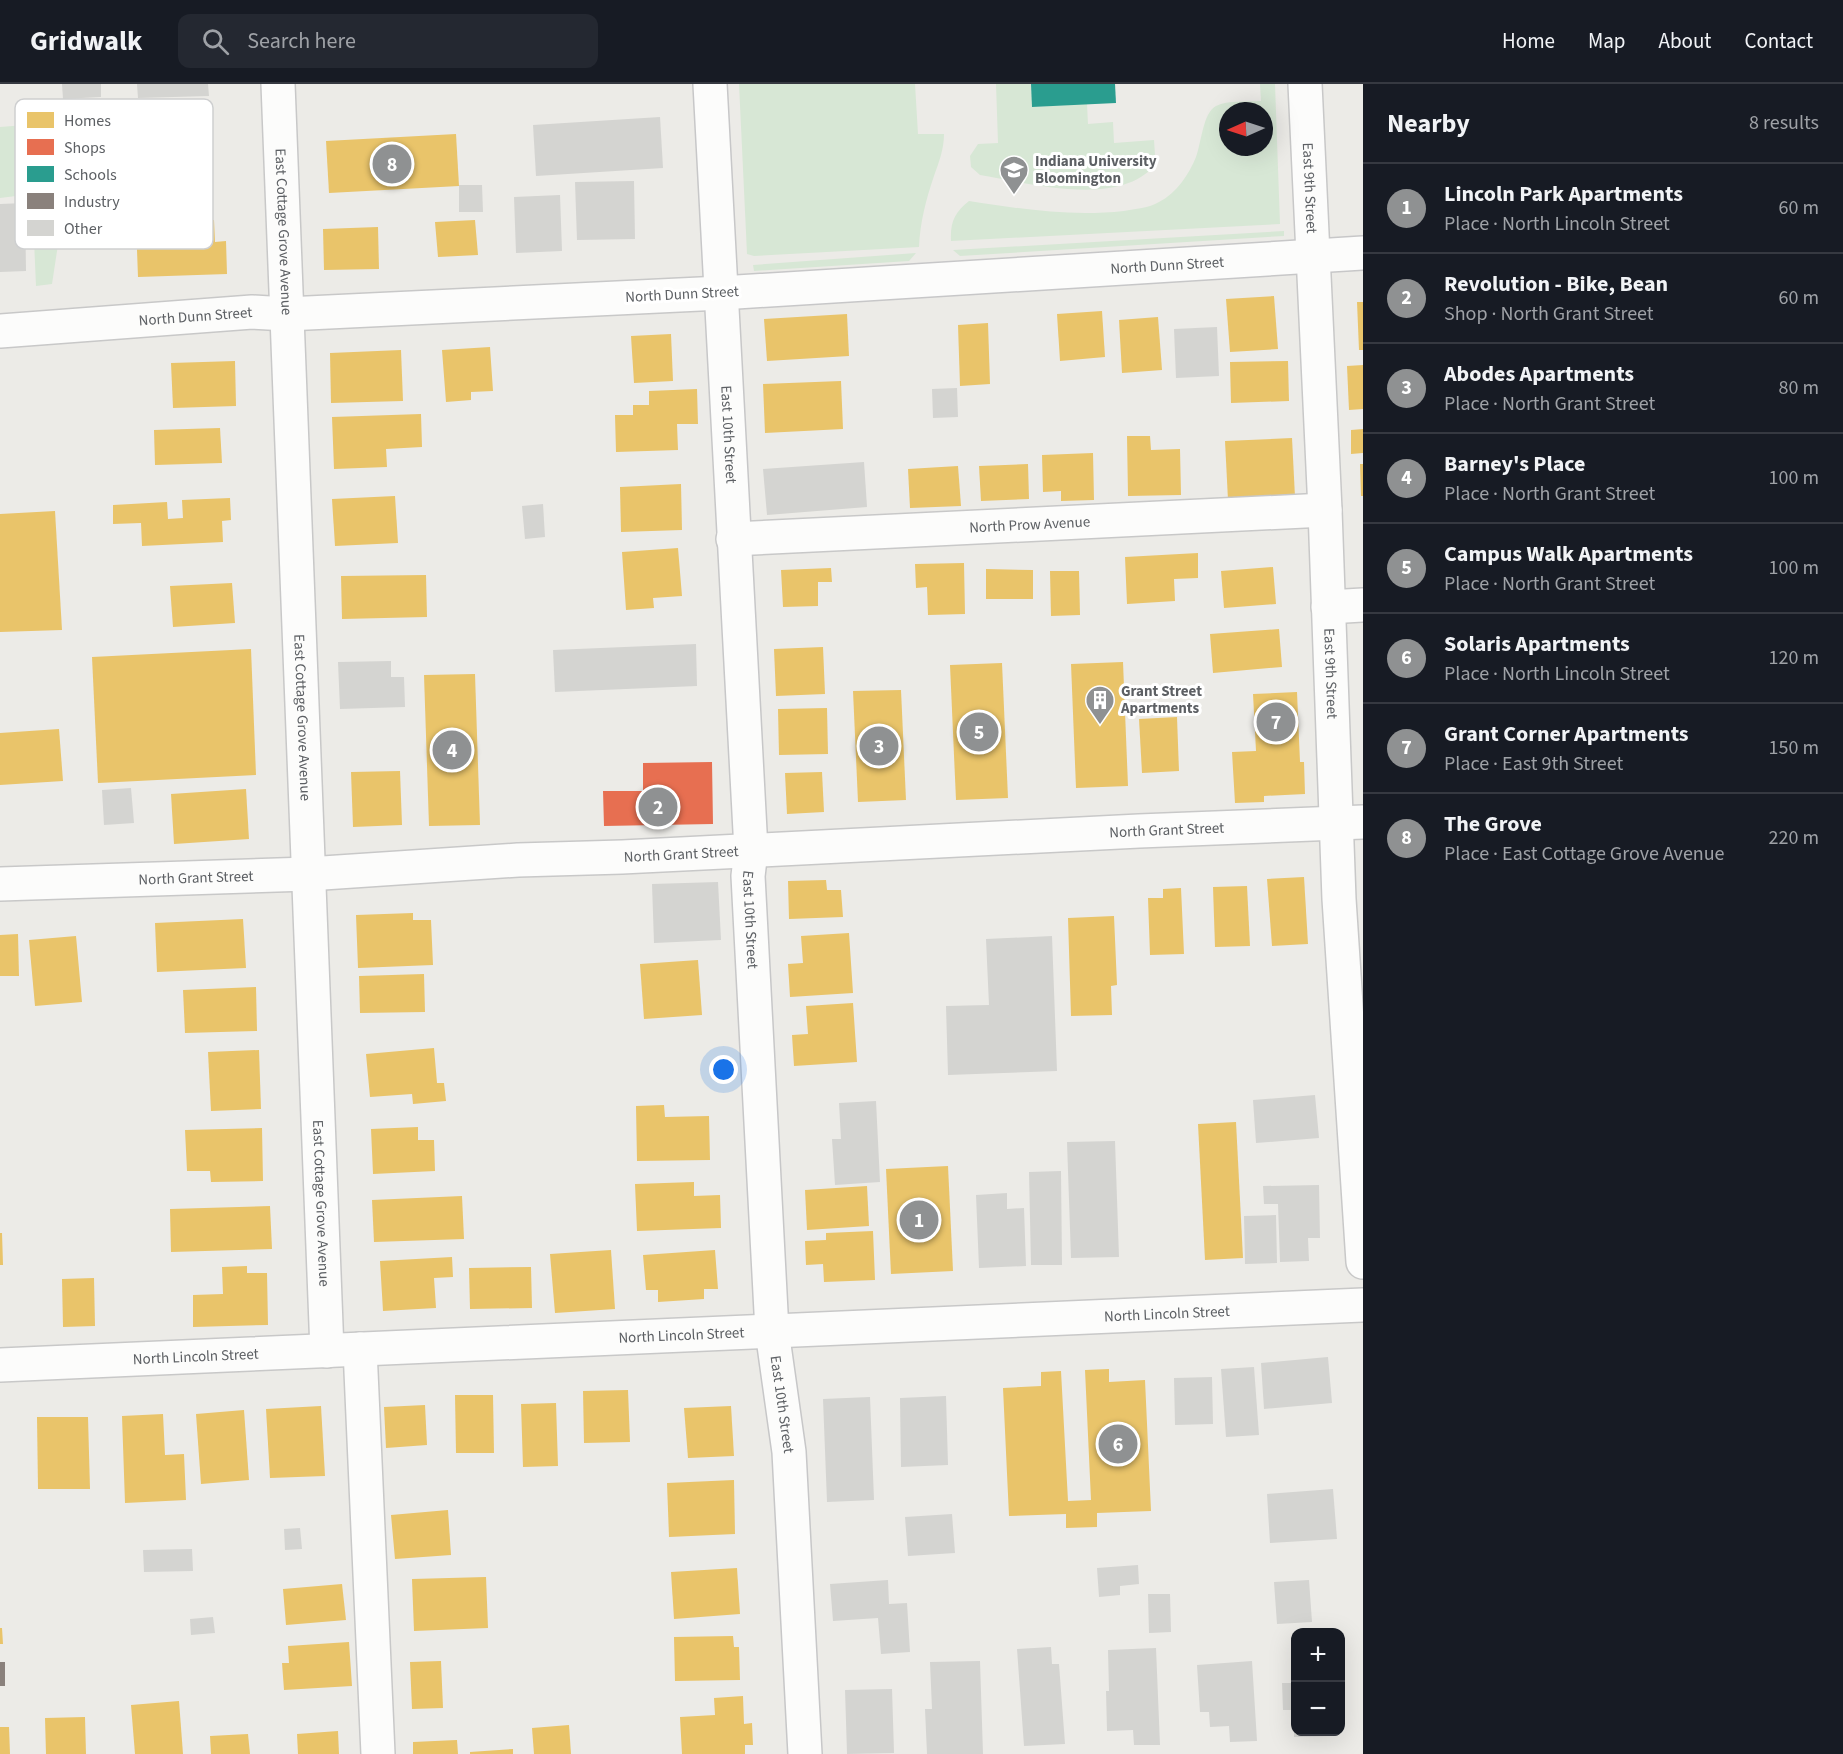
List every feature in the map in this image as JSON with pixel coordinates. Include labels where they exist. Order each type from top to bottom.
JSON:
[{"type":"street","name":"East Cottage Grove Avenue","points":[[278,84],[327,1351]]},
{"type":"street","name":"East 10th Street","points":[[710,84],[751,850],[748,876],[772,1331],[789,1452],[805,1754]]},
{"type":"street","name":"East 9th Street","points":[[1305,84],[1328,607],[1349,823],[1363,1262]]},
{"type":"street","name":"North Dunn Street","points":[[0,331],[252,312],[287,314],[721,293],[1363,253]]},
{"type":"street","name":"North Prow Avenue","points":[[734,539],[1325,510]]},
{"type":"street","points":[[1328,607],[1363,605]]},
{"type":"street","name":"North Grant Street","points":[[0,884],[308,874],[518,860],[1349,823]]},
{"type":"street","name":"North Lincoln Street","points":[[0,1365],[1363,1305]]},
{"type":"street","points":[[360,1350],[378,1754]]},
{"type":"green space","points":[[739,84],[915,84],[918,134],[944,134],[941,155],[924,211],[919,247],[754,256],[747,254]]},
{"type":"green space","points":[[996,84],[1031,84],[1033,107],[1087,104],[1088,124],[1113,122],[1114,143],[1154,140],[1154,166],[1138,179],[1118,186],[1096,189],[1047,187],[980,175],[971,167],[970,156],[978,144],[998,143]]},
{"type":"green space","points":[[1260,84],[1275,84],[1280,224],[951,241],[954,218],[969,201],[1065,213],[1124,211],[1155,204],[1177,188],[1190,170],[1198,152],[1208,115],[1219,105],[1219,156],[1273,156],[1273,102],[1238,102],[1261,101]]},
{"type":"green space","points":[[15,126],[15,196],[0,198],[0,127]]},
{"type":"green space","points":[[1284,231],[1284,236],[960,256],[953,250]]},
{"type":"green space","points":[[34,249],[57,249],[52,284],[36,286]]},
{"type":"green space","points":[[916,253],[909,261],[754,271],[753,265]]},
{"type":"building: Homes","points":[[456,134],[459,186],[329,193],[326,141]]},
{"type":"building: Homes","points":[[213,220],[215,242],[226,241],[227,274],[138,277],[137,249],[213,249]]},
{"type":"building: Homes","points":[[475,220],[478,255],[438,257],[435,222]]},
{"type":"building: Homes","points":[[378,227],[379,269],[324,270],[323,229]]},
{"type":"building: Homes","points":[[1274,296],[1278,349],[1230,352],[1226,299]]},
{"type":"building: Homes","points":[[1357,302],[1363,302],[1363,350],[1359,350]]},
{"type":"building: Homes","points":[[1102,311],[1105,357],[1060,361],[1057,314]]},
{"type":"building: Homes","points":[[847,314],[849,356],[767,361],[764,319]]},
{"type":"building: Homes","points":[[1158,317],[1162,370],[1122,373],[1119,320]]},
{"type":"building: Homes","points":[[988,323],[990,384],[960,386],[958,325]]},
{"type":"building: Homes","points":[[671,334],[673,381],[634,383],[631,336]]},
{"type":"building: Homes","points":[[490,347],[493,391],[471,392],[471,400],[446,402],[442,350]]},
{"type":"building: Homes","points":[[401,350],[403,401],[331,403],[330,353]]},
{"type":"building: Homes","points":[[235,361],[236,406],[173,408],[171,363]]},
{"type":"building: Homes","points":[[1288,361],[1289,401],[1231,403],[1230,362]]},
{"type":"building: Homes","points":[[1363,365],[1363,409],[1349,410],[1347,366]]},
{"type":"building: Homes","points":[[841,381],[843,429],[765,433],[763,384]]},
{"type":"building: Homes","points":[[697,389],[698,424],[677,424],[678,450],[616,452],[615,415],[633,415],[633,405],[649,405],[649,391]]},
{"type":"building: Homes","points":[[421,414],[422,447],[386,449],[387,467],[334,469],[332,417]]},
{"type":"building: Homes","points":[[220,428],[222,463],[155,465],[154,430]]},
{"type":"building: Homes","points":[[1363,429],[1363,453],[1351,454],[1351,430]]},
{"type":"building: Homes","points":[[1127,436],[1150,436],[1151,450],[1180,449],[1181,495],[1128,496]]},
{"type":"building: Homes","points":[[1292,438],[1295,497],[1228,500],[1225,441]]},
{"type":"building: Homes","points":[[1093,453],[1094,500],[1061,501],[1061,491],[1043,492],[1042,455]]},
{"type":"building: Homes","points":[[1028,464],[1029,499],[981,501],[979,466]]},
{"type":"building: Homes","points":[[1360,464],[1363,464],[1363,496],[1361,496]]},
{"type":"building: Homes","points":[[958,466],[961,506],[910,508],[908,469]]},
{"type":"building: Homes","points":[[681,484],[682,530],[621,532],[620,487]]},
{"type":"building: Homes","points":[[395,496],[398,543],[335,546],[332,499]]},
{"type":"building: Homes","points":[[230,498],[231,520],[222,521],[223,542],[142,546],[141,523],[113,524],[113,505],[167,502],[168,519],[183,518],[182,500]]},
{"type":"building: Homes","points":[[55,511],[62,630],[0,632],[0,514]]},
{"type":"building: Homes","points":[[678,548],[682,596],[653,598],[654,608],[626,610],[622,552]]},
{"type":"building: Homes","points":[[1198,553],[1198,578],[1174,579],[1175,601],[1127,604],[1125,557]]},
{"type":"building: Homes","points":[[964,563],[965,614],[928,615],[927,587],[916,588],[915,564]]},
{"type":"building: Homes","points":[[1273,567],[1276,604],[1224,608],[1221,571]]},
{"type":"building: Homes","points":[[831,568],[832,582],[818,582],[818,606],[783,607],[781,570]]},
{"type":"building: Homes","points":[[986,569],[1033,570],[1033,599],[986,599]]},
{"type":"building: Homes","points":[[1050,571],[1079,571],[1080,615],[1051,616]]},
{"type":"building: Homes","points":[[426,575],[427,617],[342,619],[341,576]]},
{"type":"building: Homes","points":[[232,583],[235,623],[173,627],[170,586]]},
{"type":"building: Homes","points":[[1279,629],[1282,667],[1213,673],[1210,634]]},
{"type":"building: Homes","points":[[823,647],[825,694],[776,696],[774,649]]},
{"type":"building: Homes","points":[[251,649],[256,775],[98,783],[92,657]]},
{"type":"building: Homes","name":"Grant Street Apartments","points":[[1123,662],[1128,786],[1076,788],[1071,664]]},
{"type":"building: Homes","points":[[1002,663],[1008,798],[956,800],[950,665]]},
{"type":"building: Homes","points":[[475,674],[480,825],[429,826],[424,675]]},
{"type":"building: Homes","points":[[901,690],[906,800],[858,802],[853,691]]},
{"type":"building: Homes","points":[[1297,692],[1300,762],[1304,762],[1305,794],[1264,796],[1264,802],[1235,803],[1232,752],[1256,751],[1253,694]]},
{"type":"building: Homes","points":[[827,708],[828,754],[779,755],[778,709]]},
{"type":"building: Homes","points":[[1177,717],[1179,771],[1142,773],[1139,719]]},
{"type":"building: Homes","points":[[59,729],[63,781],[0,785],[0,733]]},
{"type":"building: Homes","points":[[400,771],[402,825],[353,827],[351,772]]},
{"type":"building: Homes","points":[[822,772],[824,812],[787,814],[785,773]]},
{"type":"building: Homes","points":[[246,789],[249,839],[174,844],[171,794]]},
{"type":"building: Homes","points":[[1304,877],[1308,944],[1272,946],[1267,879]]},
{"type":"building: Homes","points":[[826,880],[827,890],[841,890],[843,917],[789,919],[788,881]]},
{"type":"building: Homes","points":[[1247,886],[1250,946],[1215,947],[1213,887]]},
{"type":"building: Homes","points":[[1181,888],[1184,954],[1150,955],[1148,898],[1163,898],[1163,889]]},
{"type":"building: Homes","points":[[413,913],[413,920],[431,920],[433,965],[358,968],[356,915]]},
{"type":"building: Homes","points":[[1114,916],[1117,985],[1111,986],[1112,1015],[1071,1016],[1068,918]]},
{"type":"building: Homes","points":[[243,919],[246,968],[157,972],[155,923]]},
{"type":"building: Homes","points":[[849,933],[853,993],[790,997],[788,964],[803,963],[801,936]]},
{"type":"building: Homes","points":[[18,934],[19,976],[0,976],[0,935]]},
{"type":"building: Homes","points":[[76,936],[82,1002],[35,1006],[29,940]]},
{"type":"building: Homes","points":[[698,960],[702,1015],[644,1019],[640,964]]},
{"type":"building: Homes","points":[[424,974],[425,1012],[360,1013],[359,976]]},
{"type":"building: Homes","points":[[256,987],[257,1031],[185,1033],[183,990]]},
{"type":"building: Homes","points":[[853,1003],[857,1062],[794,1066],[792,1035],[808,1034],[806,1006]]},
{"type":"building: Homes","points":[[434,1048],[437,1083],[444,1083],[446,1101],[413,1104],[412,1094],[370,1097],[366,1054]]},
{"type":"building: Homes","points":[[259,1050],[261,1109],[211,1111],[208,1052]]},
{"type":"building: Homes","points":[[664,1105],[665,1117],[709,1116],[710,1160],[637,1161],[636,1106]]},
{"type":"building: Homes","points":[[1236,1122],[1243,1258],[1205,1260],[1198,1124]]},
{"type":"building: Homes","points":[[418,1127],[418,1140],[434,1140],[435,1171],[373,1174],[371,1129]]},
{"type":"building: Homes","points":[[262,1128],[263,1181],[211,1182],[210,1171],[187,1171],[185,1130]]},
{"type":"building: Homes","points":[[948,1166],[953,1271],[891,1274],[886,1169]]},
{"type":"building: Homes","points":[[694,1182],[694,1196],[720,1195],[721,1228],[637,1231],[635,1184]]},
{"type":"building: Homes","points":[[867,1186],[869,1226],[807,1230],[805,1190]]},
{"type":"building: Homes","points":[[462,1196],[464,1239],[374,1242],[372,1200]]},
{"type":"building: Homes","points":[[270,1206],[272,1249],[171,1252],[170,1209]]},
{"type":"building: Homes","points":[[873,1231],[875,1280],[824,1282],[823,1264],[806,1265],[805,1241],[826,1240],[826,1233]]},
{"type":"building: Homes","points":[[0,1233],[2,1233],[3,1265],[0,1265]]},
{"type":"building: Homes","points":[[611,1250],[615,1309],[555,1313],[550,1254]]},
{"type":"building: Homes","points":[[715,1250],[718,1289],[704,1289],[704,1299],[658,1302],[658,1290],[646,1290],[643,1255]]},
{"type":"building: Homes","points":[[452,1257],[453,1277],[434,1278],[436,1308],[383,1311],[380,1261]]},
{"type":"building: Homes","points":[[247,1266],[247,1273],[267,1273],[268,1325],[193,1327],[193,1295],[223,1294],[222,1267]]},
{"type":"building: Homes","points":[[531,1267],[532,1308],[470,1309],[469,1268]]},
{"type":"building: Homes","points":[[94,1278],[95,1326],[63,1327],[62,1279]]},
{"type":"building: Homes","points":[[1109,1369],[1109,1382],[1145,1380],[1151,1511],[1097,1513],[1097,1527],[1066,1528],[1066,1514],[1009,1516],[1003,1388],[1041,1386],[1041,1372],[1061,1371],[1068,1501],[1091,1500],[1085,1370]]},
{"type":"building: Homes","points":[[628,1390],[630,1442],[584,1443],[583,1391]]},
{"type":"building: Homes","points":[[455,1395],[493,1395],[494,1453],[456,1453]]},
{"type":"building: Homes","points":[[556,1403],[558,1466],[523,1467],[521,1404]]},
{"type":"building: Homes","points":[[425,1405],[427,1445],[386,1448],[384,1407]]},
{"type":"building: Homes","points":[[321,1406],[325,1476],[270,1478],[266,1409]]},
{"type":"building: Homes","points":[[731,1406],[734,1456],[688,1458],[684,1408]]},
{"type":"building: Homes","points":[[244,1410],[249,1480],[201,1484],[196,1414]]},
{"type":"building: Homes","points":[[163,1414],[165,1455],[184,1454],[186,1500],[125,1503],[122,1416]]},
{"type":"building: Homes","points":[[37,1417],[88,1417],[90,1489],[38,1489]]},
{"type":"building: Homes","points":[[734,1480],[735,1534],[669,1537],[667,1483]]},
{"type":"building: Homes","points":[[448,1510],[451,1555],[395,1559],[391,1515]]},
{"type":"building: Homes","points":[[737,1568],[740,1614],[674,1619],[671,1572]]},
{"type":"building: Homes","points":[[486,1577],[488,1628],[414,1631],[412,1579]]},
{"type":"building: Homes","points":[[342,1584],[346,1620],[286,1625],[283,1589]]},
{"type":"building: Homes","points":[[0,1628],[2,1628],[3,1644],[0,1644]]},
{"type":"building: Homes","points":[[733,1636],[734,1647],[739,1647],[740,1680],[675,1681],[674,1637]]},
{"type":"building: Homes","points":[[349,1642],[352,1686],[284,1690],[282,1663],[289,1663],[288,1646]]},
{"type":"building: Homes","points":[[441,1661],[443,1708],[412,1709],[410,1662]]},
{"type":"building: Homes","points":[[743,1696],[744,1724],[752,1723],[753,1745],[745,1745],[745,1754],[682,1754],[680,1717],[715,1715],[714,1698]]},
{"type":"building: Homes","points":[[179,1701],[183,1754],[135,1754],[131,1705]]},
{"type":"building: Homes","points":[[85,1717],[86,1754],[46,1754],[45,1718]]},
{"type":"building: Homes","points":[[569,1725],[571,1754],[534,1754],[532,1728]]},
{"type":"building: Homes","points":[[0,1727],[9,1727],[10,1754],[0,1754]]},
{"type":"building: Homes","points":[[338,1731],[339,1754],[298,1754],[297,1734]]},
{"type":"building: Homes","points":[[248,1734],[250,1754],[211,1754],[210,1736]]},
{"type":"building: Homes","points":[[457,1740],[458,1754],[413,1754],[413,1742]]},
{"type":"building: Homes","points":[[513,1749],[513,1754],[470,1754],[470,1752]]},
{"type":"building: Shops","points":[[712,762],[713,824],[604,826],[603,791],[643,791],[643,763]]},
{"type":"building: Schools","points":[[1031,84],[1115,84],[1116,103],[1032,107]]},
{"type":"building: Industry","points":[[0,1662],[5,1662],[5,1686],[0,1686]]},
{"type":"building: Other","points":[[62,84],[101,84],[101,97],[63,99]]},
{"type":"building: Other","points":[[137,84],[208,84],[209,96],[138,98]]},
{"type":"building: Other","points":[[660,117],[663,168],[536,176],[533,125]]},
{"type":"building: Other","points":[[634,181],[635,239],[577,240],[575,182]]},
{"type":"building: Other","points":[[459,185],[482,185],[483,212],[459,212]]},
{"type":"building: Other","points":[[560,195],[562,251],[516,253],[514,197]]},
{"type":"building: Other","points":[[15,203],[15,249],[26,249],[26,271],[0,272],[0,204]]},
{"type":"building: Other","points":[[1217,327],[1219,376],[1176,378],[1174,329]]},
{"type":"building: Other","points":[[957,388],[958,417],[933,418],[932,389]]},
{"type":"building: Other","points":[[864,462],[867,507],[767,515],[763,469]]},
{"type":"building: Other","points":[[543,504],[545,537],[525,539],[522,506]]},
{"type":"building: Other","points":[[696,644],[697,686],[555,692],[553,650]]},
{"type":"building: Other","points":[[391,661],[391,677],[404,677],[405,707],[340,709],[338,662]]},
{"type":"building: Other","points":[[131,788],[134,823],[104,825],[102,790]]},
{"type":"building: Other","points":[[718,882],[721,940],[654,943],[652,884]]},
{"type":"building: Other","points":[[1052,936],[1057,1071],[948,1075],[946,1006],[989,1005],[986,939]]},
{"type":"building: Other","points":[[1315,1095],[1319,1138],[1256,1143],[1253,1100]]},
{"type":"building: Other","points":[[876,1101],[880,1182],[835,1185],[832,1139],[841,1139],[839,1103]]},
{"type":"building: Other","points":[[1115,1141],[1119,1257],[1071,1258],[1067,1142]]},
{"type":"building: Other","points":[[1061,1171],[1062,1265],[1031,1265],[1029,1172]]},
{"type":"building: Other","points":[[1319,1185],[1320,1238],[1308,1238],[1309,1261],[1280,1262],[1278,1204],[1264,1204],[1263,1186]]},
{"type":"building: Other","points":[[1007,1193],[1007,1209],[1024,1208],[1026,1266],[979,1268],[976,1195]]},
{"type":"building: Other","points":[[1276,1215],[1277,1263],[1245,1264],[1244,1216]]},
{"type":"building: Other","points":[[1328,1357],[1332,1403],[1264,1409],[1261,1363]]},
{"type":"building: Other","points":[[1254,1367],[1259,1435],[1226,1437],[1221,1369]]},
{"type":"building: Other","points":[[1212,1377],[1213,1424],[1175,1425],[1174,1378]]},
{"type":"building: Other","points":[[946,1396],[948,1465],[901,1467],[900,1398]]},
{"type":"building: Other","points":[[870,1397],[874,1500],[827,1502],[823,1399]]},
{"type":"building: Other","points":[[1333,1489],[1337,1539],[1270,1543],[1267,1494]]},
{"type":"building: Other","points":[[952,1514],[955,1553],[908,1556],[905,1517]]},
{"type":"building: Other","points":[[300,1528],[302,1549],[285,1550],[284,1529]]},
{"type":"building: Other","points":[[192,1549],[193,1571],[144,1572],[143,1550]]},
{"type":"building: Other","points":[[1138,1565],[1139,1584],[1120,1586],[1120,1595],[1099,1597],[1097,1568]]},
{"type":"building: Other","points":[[888,1580],[889,1604],[907,1603],[910,1652],[881,1654],[878,1618],[833,1621],[830,1584]]},
{"type":"building: Other","points":[[1309,1580],[1312,1622],[1277,1624],[1274,1582]]},
{"type":"building: Other","points":[[1148,1594],[1170,1594],[1171,1632],[1149,1633]]},
{"type":"building: Other","points":[[213,1617],[215,1633],[191,1635],[190,1619]]},
{"type":"building: Other","points":[[1051,1647],[1052,1664],[1059,1664],[1065,1744],[1024,1746],[1017,1649]]},
{"type":"building: Other","points":[[1156,1648],[1160,1745],[1134,1745],[1133,1730],[1107,1731],[1108,1650]]},
{"type":"building: Other","points":[[980,1661],[983,1754],[927,1754],[925,1709],[932,1709],[930,1662]]},
{"type":"building: Other","points":[[1252,1661],[1257,1741],[1230,1742],[1229,1726],[1210,1727],[1209,1712],[1200,1712],[1197,1665]]},
{"type":"building: Other","points":[[1282,1683],[1291,1683],[1291,1710],[1283,1710]]},
{"type":"building: Other","points":[[892,1689],[894,1753],[847,1754],[845,1690]]},
{"type":"place","name":"The Grove","points":[[392,164]]},
{"type":"place","name":"Indiana University Bloomington","points":[[1014,196]]},
{"type":"place","name":"Grant Corner Apartments","points":[[1276,722]]},
{"type":"place","name":"Grant Street Apartments","points":[[1100,726]]},
{"type":"place","name":"Campus Walk Apartments","points":[[979,732]]},
{"type":"place","name":"Abodes Apartments","points":[[879,746]]},
{"type":"place","name":"Barney's Place","points":[[452,750]]},
{"type":"place","name":"Revolution - Bike, Bean","points":[[658,807]]},
{"type":"place","name":"Lincoln Park Apartments","points":[[919,1220]]},
{"type":"place","name":"Solaris Apartments","points":[[1118,1444]]}]
